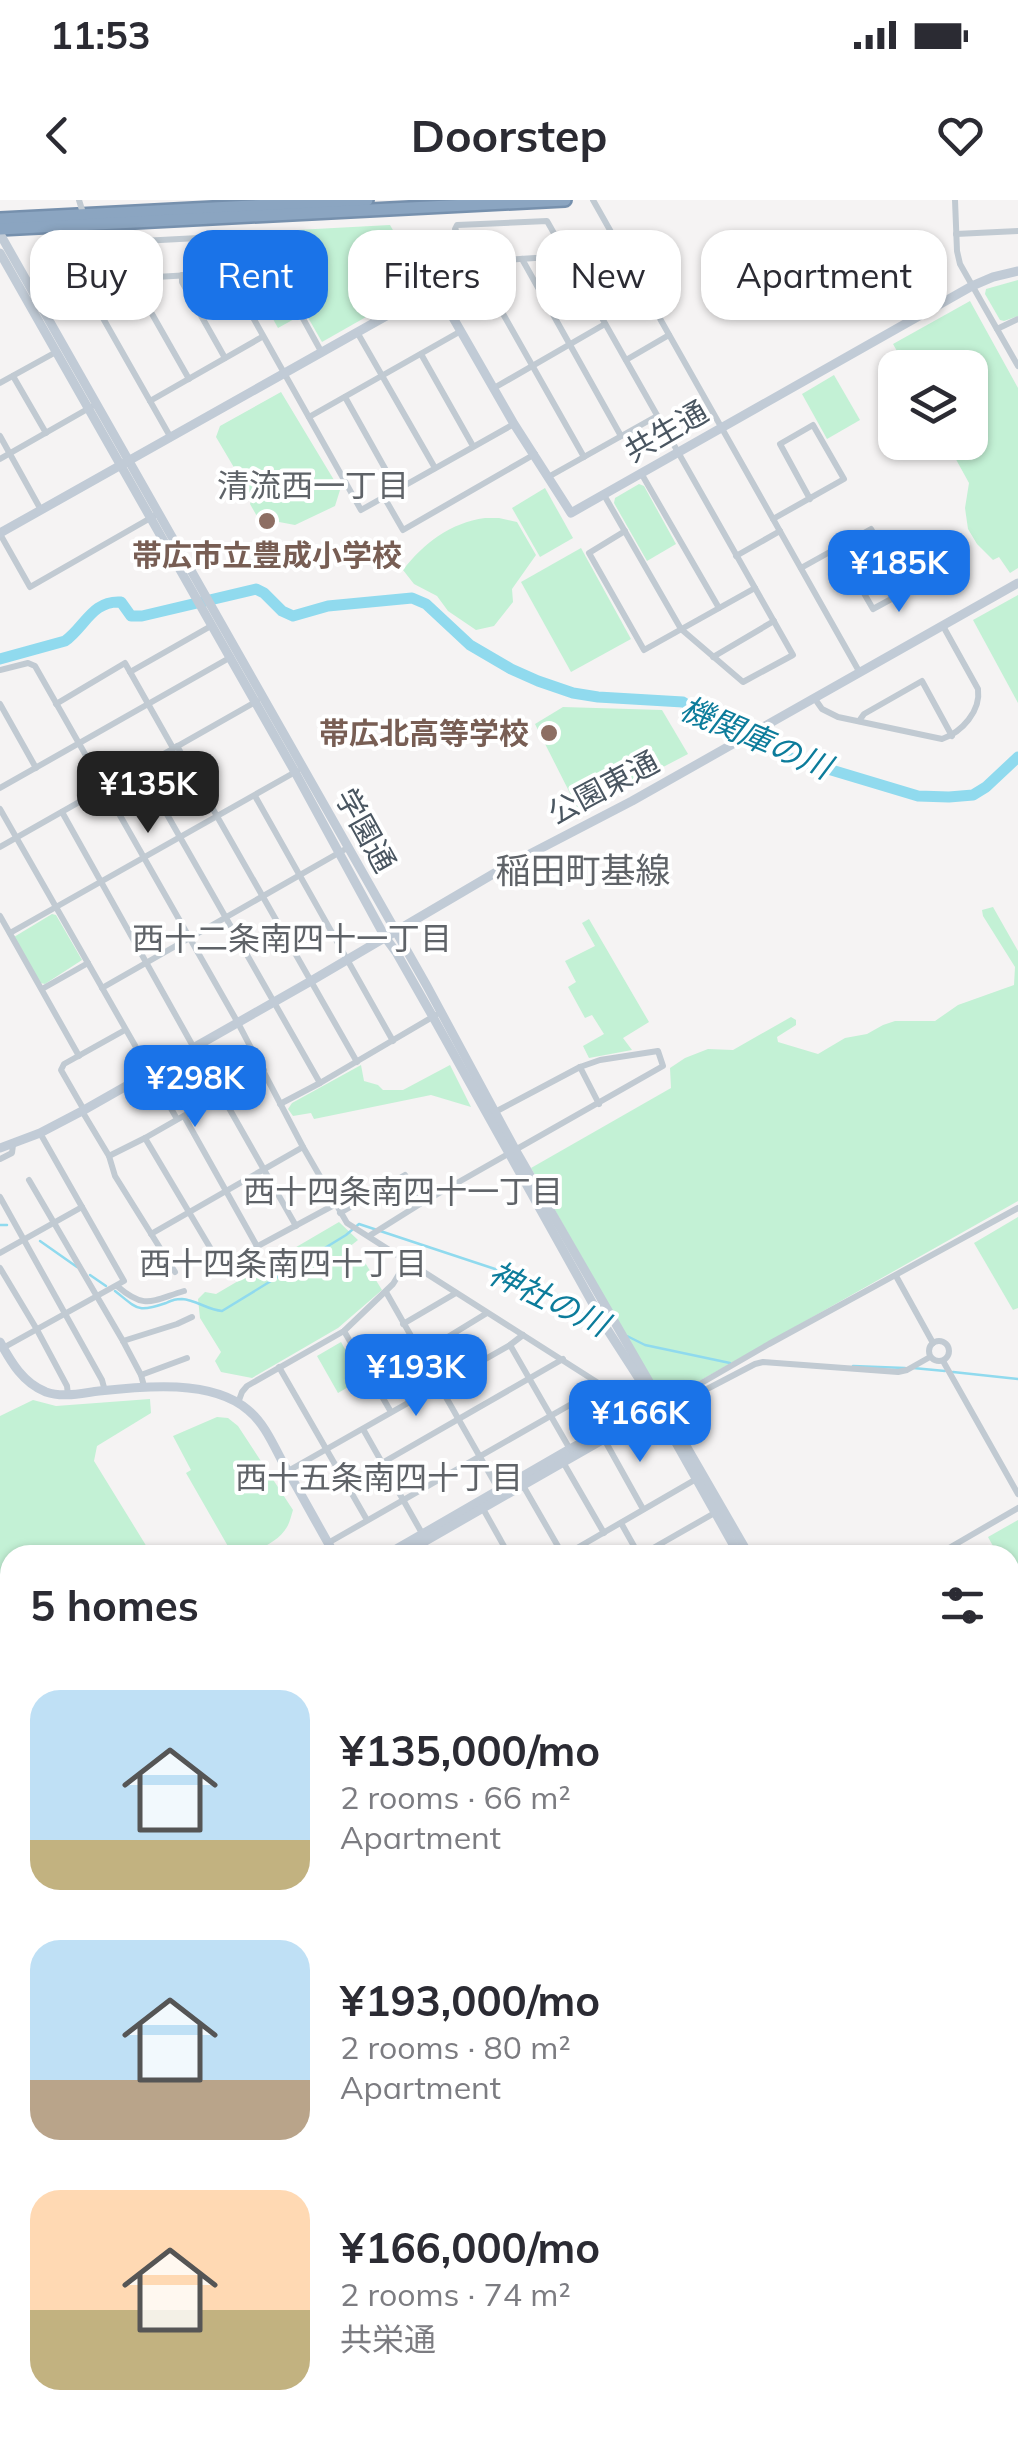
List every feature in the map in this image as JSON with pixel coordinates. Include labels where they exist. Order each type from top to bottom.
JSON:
[{"type":"highway","points":[[0,232],[83,220],[367,200]]},
{"type":"highway","points":[[0,220],[566,200]]},
{"type":"street","points":[[79,200],[83,220]]},
{"type":"street","points":[[593,200],[860,672]]},
{"type":"street","points":[[955,200],[960,264],[1017,364]]},
{"type":"street","points":[[456,230],[457,225],[547,221],[552,230]]},
{"type":"street","points":[[956,234],[1018,231]]},
{"type":"street","name":"学園通","points":[[0,232],[92,407],[344,850],[396,952],[495,1112],[513,1153]]},
{"type":"street","name":"学園通","points":[[0,253],[92,407]]},
{"type":"street","points":[[516,259],[536,258]]},
{"type":"street","points":[[522,259],[621,436]]},
{"type":"street","name":"共生通","points":[[357,332],[436,288],[514,424],[571,513],[972,286],[1018,271]]},
{"type":"street","points":[[163,276],[182,275],[182,282],[226,358]]},
{"type":"street","points":[[997,330],[1018,319]]},
{"type":"street","points":[[104,320],[171,438]]},
{"type":"street","points":[[155,320],[189,379]]},
{"type":"street","points":[[253,320],[361,510],[514,424]]},
{"type":"street","points":[[304,320],[322,352]]},
{"type":"street","points":[[507,320],[584,457]]},
{"type":"street","points":[[603,320],[794,655],[743,682],[712,656],[682,629],[604,495]]},
{"type":"street","points":[[493,388],[605,324]]},
{"type":"street","points":[[309,417],[461,331]]},
{"type":"street","points":[[154,516],[30,587],[1,531],[357,332],[434,468]]},
{"type":"street","points":[[626,360],[669,335]]},
{"type":"street","points":[[150,401],[262,337]]},
{"type":"street","points":[[0,384],[57,351]]},
{"type":"street","points":[[421,354],[473,446]]},
{"type":"street","points":[[13,376],[46,433]]},
{"type":"street","points":[[344,397],[397,490]]},
{"type":"street","points":[[0,459],[92,407]]},
{"type":"street","points":[[550,476],[657,416]]},
{"type":"street","points":[[773,520],[844,479],[813,426],[780,444],[810,498]]},
{"type":"street","points":[[0,436],[42,510]]},
{"type":"street","points":[[384,497],[402,530],[535,454]]},
{"type":"street","points":[[642,474],[719,608]]},
{"type":"street","points":[[801,568],[871,529],[906,591],[874,609],[838,548]]},
{"type":"street","points":[[625,531],[588,553],[644,650],[754,588]]},
{"type":"street","points":[[736,556],[780,531]]},
{"type":"street","name":"公園東通","points":[[0,1148],[84,1111],[505,867],[632,801],[1018,583]]},
{"type":"street","points":[[712,656],[774,621]]},
{"type":"street","points":[[130,672],[215,623]]},
{"type":"street","points":[[815,698],[829,714],[942,740],[952,736],[978,706],[980,696],[943,626]]},
{"type":"street","points":[[0,788],[234,656]]},
{"type":"street","points":[[0,670],[28,663],[34,666],[347,1223],[628,1402],[636,1416]]},
{"type":"street","points":[[56,704],[125,663],[357,1062]]},
{"type":"street","points":[[859,721],[864,714],[922,681],[952,736]]},
{"type":"street","points":[[0,847],[259,700]]},
{"type":"street","points":[[0,704],[36,768]]},
{"type":"street","points":[[140,767],[320,1083]]},
{"type":"street","points":[[10,934],[299,770]]},
{"type":"street","points":[[255,796],[393,1041]]},
{"type":"street","points":[[0,809],[150,1073],[258,1248]]},
{"type":"street","points":[[62,812],[194,1048]]},
{"type":"street","points":[[102,988],[344,850]]},
{"type":"street","points":[[0,916],[79,1056]]},
{"type":"street","points":[[42,989],[88,963]]},
{"type":"street","points":[[280,1104],[437,1014]]},
{"type":"street","name":"学園通","points":[[437,1014],[736,1545]]},
{"type":"street","points":[[126,1030],[64,1064],[61,1070],[116,1176],[175,1272]]},
{"type":"street","points":[[369,1236],[663,1066],[658,1051],[600,1060],[495,1112]]},
{"type":"street","points":[[580,1067],[600,1104]]},
{"type":"street","points":[[109,1156],[264,1070]]},
{"type":"street","points":[[221,1094],[296,1226]]},
{"type":"street","points":[[40,1133],[124,1281],[2,1345],[14,1367],[46,1392],[68,1395],[144,1386],[197,1390],[238,1403],[258,1420],[328,1543],[603,1386]]},
{"type":"street","points":[[145,1138],[220,1266],[336,1204]]},
{"type":"street","points":[[0,1160],[12,1153],[12,1145]]},
{"type":"street","points":[[151,1234],[303,1146]]},
{"type":"street","points":[[340,1213],[405,1175],[420,1204]]},
{"type":"street","points":[[29,1180],[123,1342],[144,1386]]},
{"type":"street","points":[[0,1197],[66,1312],[105,1391]]},
{"type":"street","points":[[0,1253],[82,1207]]},
{"type":"street","points":[[407,1545],[1018,1208]]},
{"type":"street","points":[[238,1403],[247,1386],[344,1331],[386,1292],[407,1261]]},
{"type":"street","points":[[0,1268],[36,1328],[68,1395]]},
{"type":"street","points":[[896,1276],[933,1343]]},
{"type":"street","points":[[116,1286],[140,1302],[184,1291]]},
{"type":"street","points":[[386,1292],[501,1494]]},
{"type":"street","points":[[403,1324],[456,1293]]},
{"type":"street","points":[[420,1354],[487,1313]]},
{"type":"street","points":[[123,1342],[192,1317]]},
{"type":"street","points":[[344,1331],[391,1412]]},
{"type":"street","points":[[288,1471],[523,1335]]},
{"type":"street","points":[[933,1343],[948,1346],[949,1353],[943,1361],[937,1362],[930,1356],[933,1343]]},
{"type":"street","points":[[510,1345],[572,1452]]},
{"type":"street","points":[[679,1396],[686,1400],[763,1362],[898,1372],[930,1356]]},
{"type":"street","points":[[141,1375],[187,1358]]},
{"type":"street","points":[[382,1463],[563,1360]]},
{"type":"street","points":[[943,1361],[1018,1494]]},
{"type":"street","points":[[279,1367],[367,1520]]},
{"type":"street","points":[[521,1482],[563,1462],[572,1452],[604,1440],[636,1416]]},
{"type":"street","points":[[363,1429],[424,1537]]},
{"type":"street","points":[[604,1440],[644,1509]]},
{"type":"street","points":[[563,1462],[604,1533]]},
{"type":"street","points":[[582,1545],[700,1477]]},
{"type":"street","points":[[521,1482],[558,1545]]},
{"type":"street","points":[[481,1505],[500,1545]]},
{"type":"street","points":[[953,1545],[1018,1508]]},
{"type":"street","points":[[657,1545],[718,1510]]},
{"type":"street","points":[[621,1522],[634,1545]]},
{"type":"street","points":[[413,1545],[424,1537]]},
{"type":"green space","points":[[390,225],[393,230],[348,230],[348,320],[361,320],[322,342],[309,320],[328,320],[328,230],[296,230]]},
{"type":"green space","points":[[1018,280],[1018,316],[1000,320],[986,289]]},
{"type":"green space","points":[[970,301],[1018,388],[1018,568],[1010,573],[999,557],[993,560],[977,544],[968,529],[965,508],[969,483],[956,460],[988,460],[988,350],[896,350],[893,344],[936,320],[947,320],[947,314]]},
{"type":"green space","points":[[274,320],[292,320],[278,328]]},
{"type":"green space","points":[[834,375],[860,420],[827,439],[802,394]]},
{"type":"green space","points":[[281,392],[340,490],[335,506],[295,525],[258,518],[250,504],[252,498],[216,437],[220,426]]},
{"type":"green space","points":[[639,484],[644,486],[676,544],[647,561],[614,503],[615,498]]},
{"type":"green space","points":[[545,488],[573,538],[540,557],[512,508]]},
{"type":"green space","points":[[485,518],[517,522],[536,555],[512,589],[513,602],[494,626],[476,630],[448,611],[437,596],[414,584],[403,570],[439,536],[460,524]]},
{"type":"green space","points":[[581,548],[631,639],[571,672],[521,582]]},
{"type":"green space","points":[[1018,595],[1018,703],[973,620]]},
{"type":"green space","points":[[563,707],[662,710],[688,754],[579,811],[535,724]]},
{"type":"green space","points":[[993,907],[1018,951],[1018,1201],[671,1397],[660,1395],[531,1168],[671,1088],[670,1068],[685,1058],[708,1049],[733,1050],[791,1017],[796,1025],[777,1037],[778,1042],[818,1054],[845,1038],[867,1034],[895,1021],[935,1021],[958,1005],[1014,985],[1015,967],[983,916],[982,910]]},
{"type":"green space","points":[[52,914],[82,960],[45,984],[40,983],[14,937]]},
{"type":"green space","points":[[589,919],[649,1022],[623,1038],[632,1050],[589,1058],[583,1046],[604,1034],[592,1015],[585,1018],[568,987],[576,982],[565,961],[595,946],[582,923]]},
{"type":"green space","points":[[361,1065],[364,1081],[383,1090],[403,1090],[450,1065],[471,1107],[431,1095],[314,1119],[311,1113],[293,1116],[288,1109],[292,1103]]},
{"type":"green space","points":[[1018,1217],[1018,1308],[1013,1310],[974,1243]]},
{"type":"green space","points":[[339,1222],[358,1240],[344,1251],[355,1264],[364,1261],[382,1290],[338,1328],[252,1378],[221,1372],[215,1361],[221,1352],[200,1318],[198,1299],[205,1292],[216,1294]]},
{"type":"green space","points":[[341,1342],[362,1379],[338,1393],[317,1356]]},
{"type":"green space","points":[[150,1399],[151,1413],[97,1446],[94,1461],[146,1545],[0,1545],[0,1416],[33,1400],[56,1406]]},
{"type":"green space","points":[[217,1417],[228,1418],[238,1426],[293,1510],[287,1527],[266,1545],[227,1545],[186,1473],[191,1470],[173,1436]]},
{"type":"green space","points":[[1018,1520],[1018,1545],[992,1545],[988,1537]]},
{"type":"waterway","name":"機関庫の川","points":[[0,659],[65,641],[96,610],[111,603],[121,602],[131,616],[142,616],[256,589],[293,616],[328,606],[412,598],[426,604],[470,645],[538,681],[598,697],[683,702],[717,724],[737,727],[778,754],[918,796],[973,795],[1018,757]]},
{"type":"waterway","name":"神社の川","points":[[115,1291],[138,1308],[182,1299],[222,1311],[359,1224],[495,1269],[598,1321]]},
{"type":"waterway","name":"神社の川","points":[[0,1225],[7,1225]]},
{"type":"waterway","name":"神社の川","points":[[40,1241],[77,1267]]},
{"type":"waterway","name":"神社の川","points":[[90,1275],[106,1286]]},
{"type":"waterway","name":"神社の川","points":[[627,1336],[645,1345],[730,1363]]},
{"type":"waterway","name":"神社の川","points":[[853,1366],[905,1368]]},
{"type":"waterway","name":"神社の川","points":[[913,1368],[945,1371]]},
{"type":"waterway","name":"神社の川","points":[[953,1372],[1018,1379]]},
{"type":"place","name":"帯広市立豊成小学校","points":[[267,521]]},
{"type":"place","name":"帯広北高等学校","points":[[549,733]]},
{"type":"district","name":"清流西一丁目","points":[[313,485]]},
{"type":"district","name":"稲田町基線","points":[[583,870]]},
{"type":"district","name":"西十二条南四十一丁目","points":[[292,938]]},
{"type":"district","name":"西十四条南四十一丁目","points":[[403,1191]]},
{"type":"district","name":"西十四条南四十丁目","points":[[283,1263]]},
{"type":"district","name":"西十五条南四十丁目","points":[[379,1477]]}]
